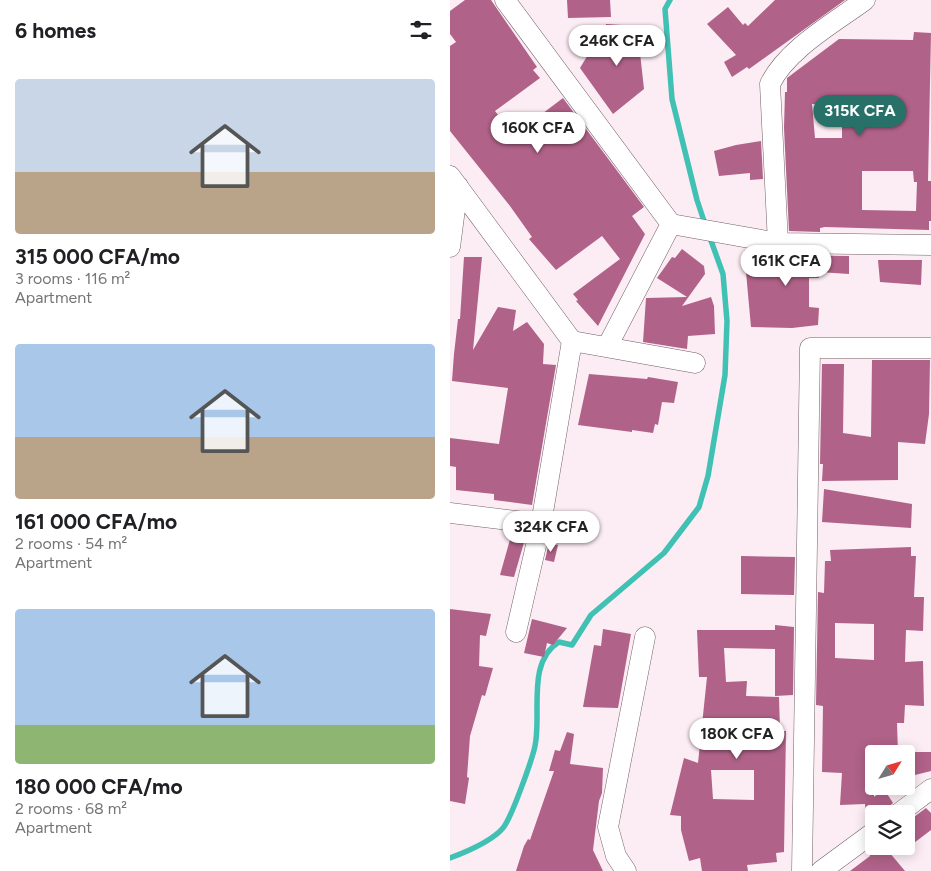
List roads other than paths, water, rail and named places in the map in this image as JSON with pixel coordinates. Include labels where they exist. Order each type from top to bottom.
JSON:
[{"type":"street","points":[[505,0],[671,224],[778,243],[931,245]]},
{"type":"street","points":[[778,243],[770,84],[776,72],[787,58],[865,0]]},
{"type":"street","points":[[450,247],[454,181]]},
{"type":"street","points":[[454,181],[572,341],[695,362]]},
{"type":"street","points":[[607,347],[671,224]]},
{"type":"street","points":[[516,632],[541,524],[572,341]]},
{"type":"street","points":[[802,871],[810,348],[931,348]]},
{"type":"street","points":[[450,513],[541,524]]},
{"type":"street","points":[[626,871],[616,856],[608,827],[645,636]]},
{"type":"street","points":[[910,805],[931,789]]},
{"type":"street","points":[[821,871],[865,839]]},
{"type":"waterway","points":[[670,0],[665,9],[672,99],[697,200],[706,227]]},
{"type":"waterway","points":[[450,858],[486,842],[498,833],[507,822],[526,776],[535,746],[539,675],[542,662],[549,651],[559,642],[572,645],[591,615],[664,553],[699,507],[708,476],[725,375],[727,321],[723,274],[709,235]]}]
